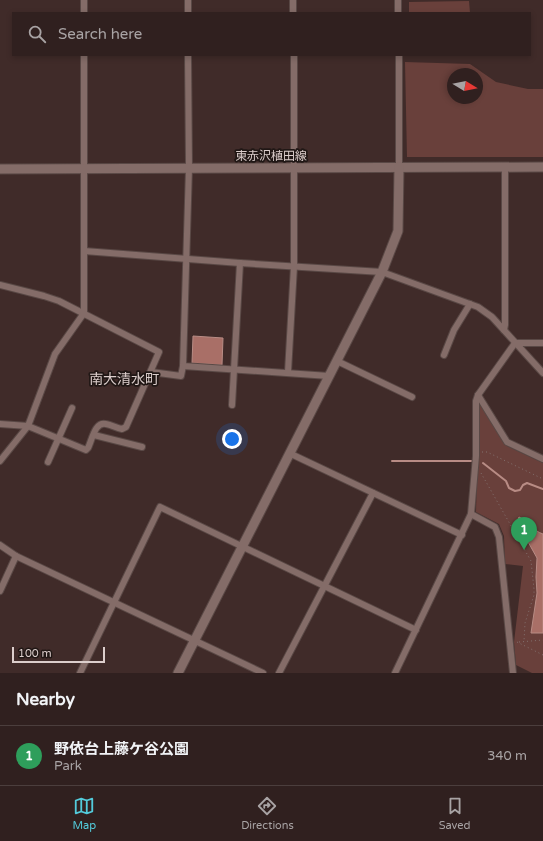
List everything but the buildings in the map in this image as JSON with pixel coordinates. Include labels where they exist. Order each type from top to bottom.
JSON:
[{"type":"street","points":[[84,0],[84,12]]},
{"type":"street","points":[[188,0],[188,12]]},
{"type":"street","points":[[293,0],[293,12]]},
{"type":"street","points":[[398,0],[398,12]]},
{"type":"street","points":[[0,461],[28,426],[55,354],[84,313],[84,56]]},
{"type":"street","points":[[150,372],[181,376],[183,366],[189,168],[188,56]]},
{"type":"street","points":[[288,372],[294,266],[294,56]]},
{"type":"street","points":[[178,673],[382,272],[398,231],[399,56]]},
{"type":"street","points":[[504,330],[505,167]]},
{"type":"street","name":"東赤沢植田線","points":[[0,169],[543,167]]},
{"type":"street","points":[[84,251],[382,272],[478,307],[504,330],[543,373]]},
{"type":"street","points":[[232,405],[240,263]]},
{"type":"street","points":[[0,285],[59,301],[159,352],[126,427],[122,429],[105,423],[100,423],[97,426],[86,450],[28,426],[0,424]]},
{"type":"street","points":[[444,355],[454,330],[470,304]]},
{"type":"street","points":[[515,343],[543,343]]},
{"type":"street","points":[[396,673],[471,514],[476,456],[476,401],[478,395],[515,343]]},
{"type":"street","points":[[337,361],[412,397]]},
{"type":"street","points":[[183,366],[329,376]]},
{"type":"street","points":[[478,395],[507,442],[543,459]]},
{"type":"street","points":[[48,462],[72,408]]},
{"type":"street","points":[[94,435],[142,447]]},
{"type":"street","points":[[289,453],[462,535]]},
{"type":"street","points":[[279,673],[373,493]]},
{"type":"street","points":[[80,673],[160,507],[416,630]]},
{"type":"street","points":[[471,514],[495,527],[500,537],[513,673]]},
{"type":"street","points":[[0,545],[16,556],[263,673]]},
{"type":"street","points":[[0,591],[16,556]]},
{"type":"path","points":[[480,455],[482,452],[487,452],[543,479]]},
{"type":"path","points":[[480,469],[531,560],[534,595],[525,623],[524,641]]},
{"type":"path","points":[[510,642],[543,640]]},
{"type":"path","points":[[518,642],[543,655]]},
{"type":"shaded area","points":[[469,1],[470,12],[409,12],[409,2]]},
{"type":"shaded area","points":[[405,62],[470,64],[476,68],[447,68],[447,104],[483,104],[483,73],[496,82],[528,89],[543,89],[543,157],[407,157]]},
{"type":"shaded area","points":[[193,336],[223,338],[222,365],[192,363]]},
{"type":"shaded area","points":[[479,400],[507,446],[543,463],[543,673],[532,673],[516,665],[514,642],[523,566],[505,564],[504,536],[499,524],[476,512]]},
{"type":"shaded area","points":[[519,517],[536,531],[543,534],[543,633],[531,633],[537,593],[537,558],[517,522]]},
{"type":"waterway","points":[[392,461],[472,461]]},
{"type":"waterway","points":[[483,463],[506,481],[509,488],[515,491],[520,490],[523,485],[527,483],[543,489]]},
{"type":"place","name":"野依台上藤ケ谷公園","points":[[524,550]]},
{"type":"district","name":"南大清水町","points":[[124,379]]}]
